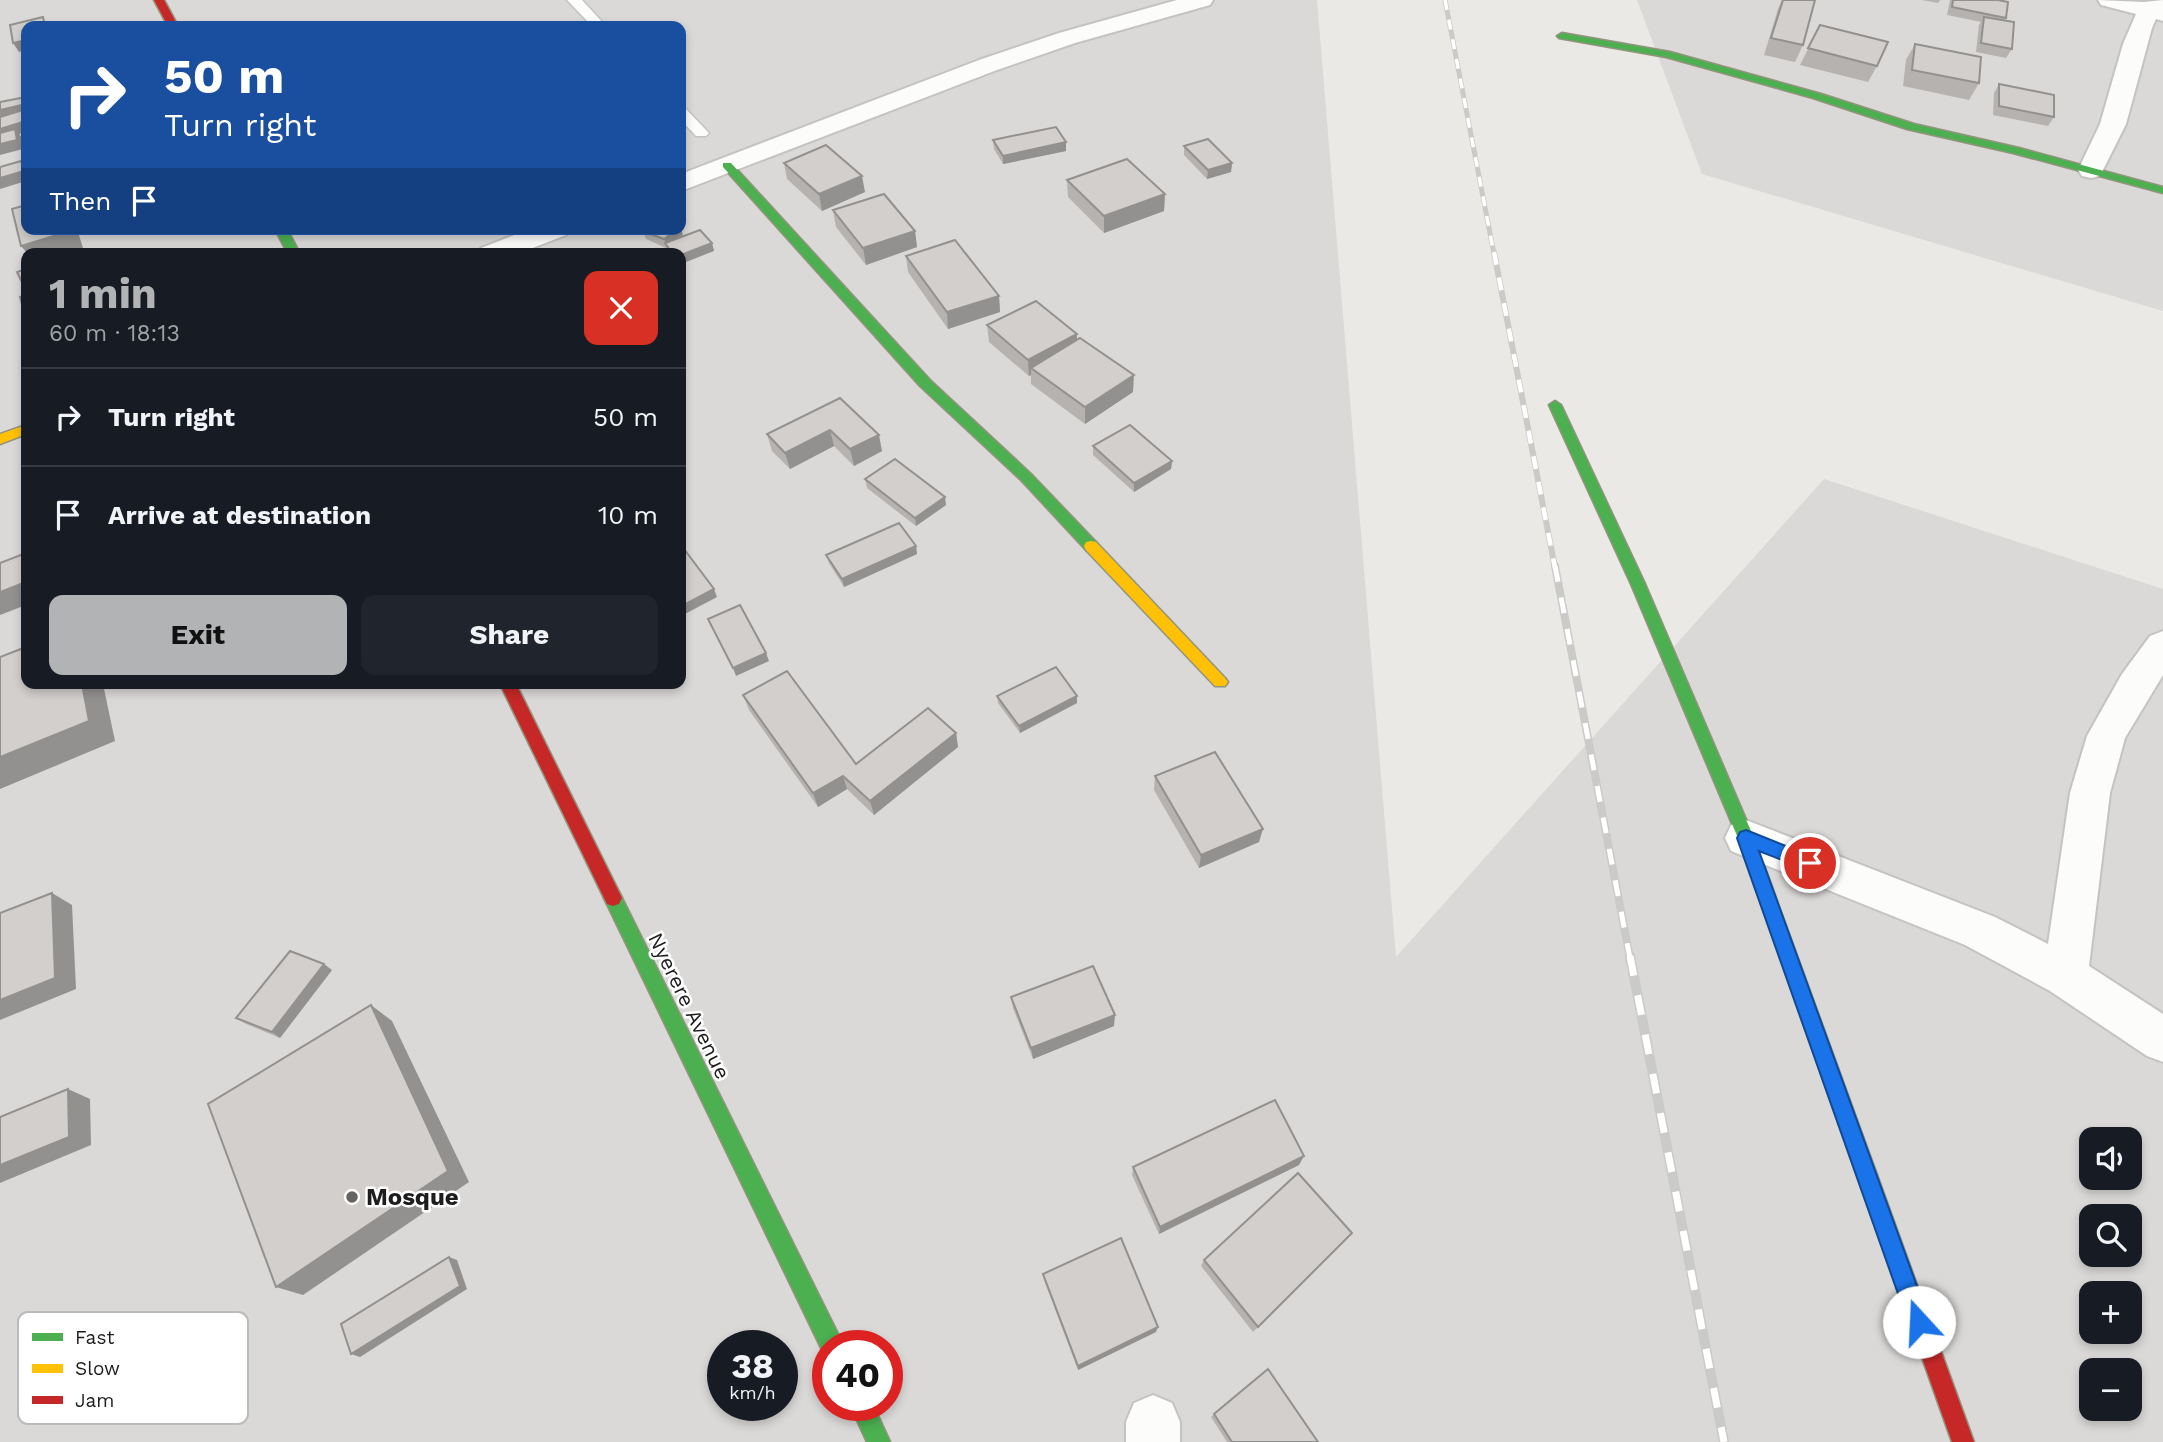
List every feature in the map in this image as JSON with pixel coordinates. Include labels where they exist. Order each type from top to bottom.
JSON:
[{"type":"street","points":[[159,0],[170,21]]},
{"type":"street","points":[[686,181],[871,108],[1054,42],[1202,0]]},
{"type":"street","points":[[2091,170],[2113,124],[2127,67],[2156,8],[2109,0]]},
{"type":"street","points":[[1562,36],[1667,54],[1817,96],[1911,127],[2163,190]]},
{"type":"street","points":[[727,165],[925,383],[1026,477],[1220,682]]},
{"type":"street","points":[[507,248],[540,235]]},
{"type":"street","points":[[1555,405],[1638,584],[1746,838],[1963,1442]]},
{"type":"street","points":[[0,439],[21,431]]},
{"type":"street","points":[[2066,976],[2090,793],[2106,736],[2135,685],[2163,646]]},
{"type":"street","name":"Nyerere Avenue","points":[[510,689],[824,1330]]},
{"type":"street","points":[[1746,838],[1980,931],[2066,976],[2163,1040]]},
{"type":"street","points":[[869,1421],[879,1442]]},
{"type":"lane","points":[[574,0],[594,21]]},
{"type":"lane","points":[[686,117],[701,133]]},
{"type":"shaded area","points":[[0,0],[1317,0],[1396,957],[1824,479],[2163,589],[2163,1442],[0,1442]]},
{"type":"shaded area","points":[[1637,0],[2163,0],[2163,311],[1702,174]]},
{"type":"building","points":[[1783,0],[1815,0],[1803,45],[1771,38]]},
{"type":"building","points":[[1953,0],[2008,2],[2006,18],[1952,7]]},
{"type":"building","points":[[43,17],[44,21],[26,21]]},
{"type":"building","points":[[1984,17],[2014,22],[2012,49],[1981,43]]},
{"type":"building","points":[[21,22],[21,41],[13,43],[10,25]]},
{"type":"building","points":[[1820,25],[1888,42],[1877,66],[1808,48]]},
{"type":"building","points":[[1915,44],[1981,57],[1979,83],[1912,70]]},
{"type":"building","points":[[1999,84],[2054,95],[2054,117],[1999,106]]},
{"type":"building","points":[[21,98],[21,105],[0,110],[0,102]]},
{"type":"building","points":[[21,111],[21,123],[0,129],[0,117]]},
{"type":"building","points":[[1056,127],[1066,142],[1003,156],[993,140]]},
{"type":"building","points":[[15,129],[17,140],[0,144],[0,133]]},
{"type":"building","points":[[1208,139],[1232,163],[1208,170],[1184,146]]},
{"type":"building","points":[[826,145],[862,176],[819,194],[784,163]]},
{"type":"building","points":[[1127,159],[1165,194],[1104,216],[1067,180]]},
{"type":"building","points":[[21,161],[21,172],[0,178],[0,167]]},
{"type":"building","points":[[884,194],[915,231],[863,248],[833,210]]},
{"type":"building","points":[[21,206],[21,235],[57,235],[21,246],[12,209]]},
{"type":"building","points":[[700,230],[712,243],[686,253],[686,248],[669,248],[665,243]]},
{"type":"building","points":[[654,235],[670,235],[664,239]]},
{"type":"building","points":[[955,240],[999,296],[947,312],[906,256]]},
{"type":"building","points":[[1036,301],[1077,334],[1028,360],[987,325]]},
{"type":"building","points":[[1080,338],[1134,375],[1085,407],[1031,368]]},
{"type":"building","points":[[840,398],[879,435],[850,449],[830,430],[785,453],[767,434]]},
{"type":"building","points":[[1130,425],[1172,461],[1134,483],[1093,446]]},
{"type":"building","points":[[895,459],[945,497],[915,518],[865,479]]},
{"type":"building","points":[[899,523],[916,546],[842,579],[826,555]]},
{"type":"building","points":[[686,552],[714,589],[686,604]]},
{"type":"building","points":[[21,555],[21,584],[0,592],[0,563]]},
{"type":"building","points":[[740,605],[766,653],[733,668],[708,619]]},
{"type":"building","points":[[21,649],[21,689],[83,689],[89,721],[0,757],[0,657]]},
{"type":"building","points":[[1056,667],[1077,696],[1019,726],[997,696]]},
{"type":"building","points":[[787,671],[856,764],[928,708],[956,733],[870,801],[843,776],[813,793],[743,695]]},
{"type":"building","points":[[1215,752],[1263,829],[1201,855],[1155,776]]},
{"type":"building","points":[[52,893],[55,978],[0,1000],[0,913]]},
{"type":"building","points":[[290,951],[324,964],[272,1032],[236,1018]]},
{"type":"building","points":[[1093,966],[1115,1015],[1031,1048],[1011,997]]},
{"type":"building","points":[[371,1005],[448,1171],[276,1287],[208,1104]]},
{"type":"building","points":[[68,1089],[69,1137],[0,1165],[0,1117]]},
{"type":"building","points":[[1275,1100],[1304,1156],[1160,1227],[1133,1167]]},
{"type":"building","points":[[1298,1173],[1352,1233],[1258,1327],[1204,1260]]},
{"type":"building","points":[[1121,1238],[1158,1327],[1078,1366],[1043,1274]]},
{"type":"building","points":[[449,1257],[460,1286],[351,1354],[341,1324]]},
{"type":"building","points":[[1268,1369],[1318,1442],[1232,1442],[1214,1414]]},
{"type":"railway","points":[[1445,0],[1494,254]]},
{"type":"railway","points":[[1494,252],[1555,568]]},
{"type":"railway","points":[[1555,566],[1630,958]]},
{"type":"railway","points":[[1630,956],[1724,1442]]},
{"type":"traffic: fast","points":[[1562,36],[1667,54],[1817,96],[1911,127],[2015,150],[2163,190]]},
{"type":"traffic: fast","points":[[727,165],[925,383],[1026,477],[1091,546]]},
{"type":"traffic: fast","points":[[284,235],[291,248]]},
{"type":"traffic: fast","points":[[1555,405],[1638,584],[1746,838],[1867,1175]]},
{"type":"traffic: fast","points":[[613,898],[824,1330]]},
{"type":"traffic: fast","points":[[869,1421],[879,1442]]},
{"type":"traffic: slow","points":[[0,439],[21,431]]},
{"type":"traffic: slow","points":[[1091,546],[1220,682]]},
{"type":"traffic: jam","points":[[159,0],[170,21]]},
{"type":"traffic: jam","points":[[510,689],[613,898]]},
{"type":"traffic: jam","points":[[1867,1175],[1963,1442]]},
{"type":"place","name":"Mosque","points":[[352,1197]]},
{"type":"route","points":[[1810,863],[1746,838],[1919,1322]]}]
